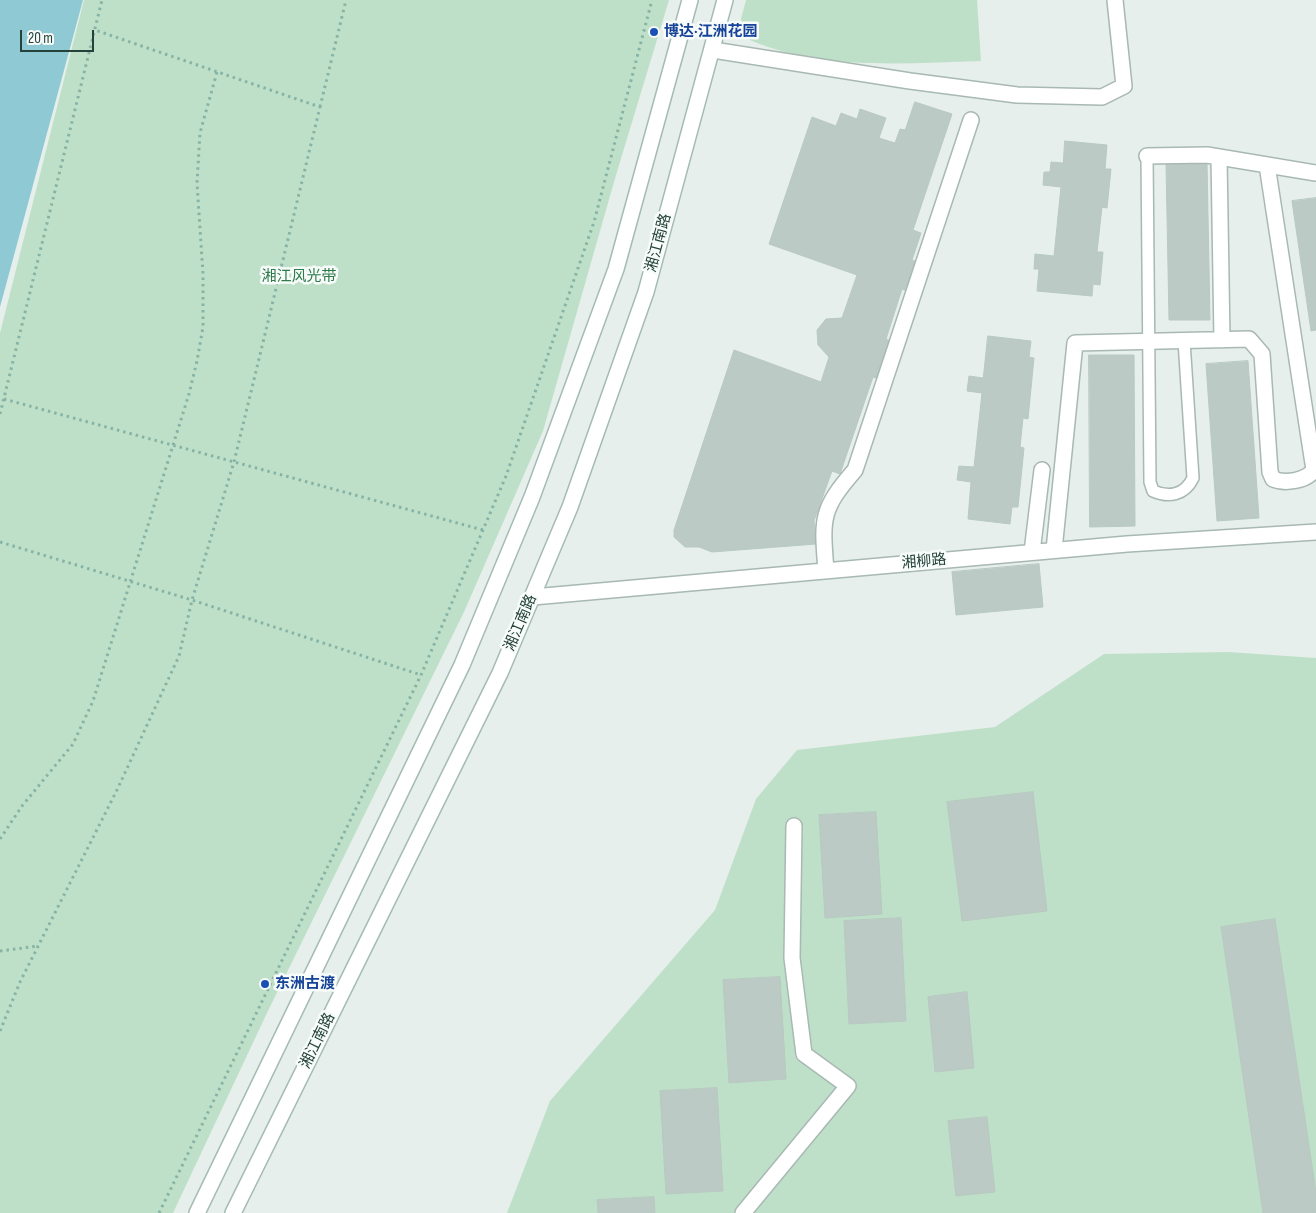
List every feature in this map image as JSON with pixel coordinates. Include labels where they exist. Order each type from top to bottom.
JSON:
[{"type":"street","points":[[197,1213],[462,665],[532,498],[616,269],[690,0]]},
{"type":"street","name":"湘江南路","points":[[233,1213],[500,673],[570,507],[646,292],[725,0]]},
{"type":"street","points":[[713,50],[910,81],[1017,95],[1102,97],[1124,86],[1115,0]]},
{"type":"street","points":[[826,570],[822,525],[833,495],[855,470],[971,120]]},
{"type":"street","points":[[1147,156],[1207,155],[1316,173]]},
{"type":"street","points":[[1219,157],[1222,340]]},
{"type":"street","points":[[1054,550],[1075,343],[1250,340],[1262,354],[1270,472],[1273,479],[1280,482],[1310,476],[1314,470],[1267,165]]},
{"type":"street","points":[[1032,552],[1042,470]]},
{"type":"street","points":[[1039,496],[1059,499]]},
{"type":"street","name":"湘柳路","points":[[533,596],[1054,550],[1316,532]]},
{"type":"street","points":[[744,1213],[848,1086],[804,1054],[792,958],[794,826]]},
{"type":"lane","points":[[1147,156],[1150,482],[1153,491],[1162,495],[1179,494],[1188,487],[1193,478],[1184,341]]},
{"type":"path","points":[[0,414],[102,0]]},
{"type":"path","points":[[0,1032],[20,982],[117,790],[179,656],[192,600],[234,462],[346,0]]},
{"type":"path","points":[[159,1213],[421,674],[506,476],[594,222],[652,0]]},
{"type":"path","points":[[95,30],[320,108]]},
{"type":"path","points":[[0,839],[22,806],[73,744],[93,701],[189,394],[203,327],[203,267],[197,183],[200,133],[217,72]]},
{"type":"path","points":[[4,399],[483,530]]},
{"type":"path","points":[[0,542],[192,600],[421,674]]},
{"type":"path","points":[[0,951],[38,946]]},
{"type":"green space","name":"湘江风光带","points":[[84,0],[669,0],[616,175],[543,431],[464,612],[266,1015],[173,1213],[0,1213],[0,333]]},
{"type":"green space","points":[[746,0],[977,0],[981,61],[864,63],[806,57],[777,50],[750,40],[741,19]]},
{"type":"green space","points":[[1228,652],[1316,658],[1316,1213],[507,1213],[550,1101],[715,910],[756,799],[797,750],[995,727],[1104,654]]},
{"type":"water","points":[[0,0],[83,0],[0,307]]},
{"type":"building","points":[[915,102],[952,114],[913,230],[921,233],[912,260],[917,262],[907,291],[902,289],[886,339],[892,342],[879,379],[873,377],[840,474],[832,471],[814,521],[816,544],[712,552],[699,547],[685,547],[674,537],[674,530],[734,350],[821,382],[829,357],[818,345],[817,330],[826,319],[842,318],[857,275],[769,244],[812,117],[836,126],[841,113],[857,119],[860,109],[886,118],[879,138],[895,143],[900,129],[905,130]]},
{"type":"building","points":[[1065,141],[1107,145],[1105,169],[1111,169],[1107,208],[1102,207],[1097,252],[1103,252],[1100,285],[1093,284],[1092,296],[1037,291],[1039,269],[1034,269],[1035,254],[1054,256],[1061,187],[1043,185],[1044,172],[1050,172],[1051,162],[1063,163]]},
{"type":"building","points":[[1207,162],[1210,320],[1169,320],[1166,163]]},
{"type":"building","points":[[1316,198],[1316,330],[1311,331],[1292,201]]},
{"type":"building","points":[[988,336],[1031,341],[1029,357],[1034,358],[1028,419],[1023,418],[1020,447],[1024,448],[1018,507],[1012,507],[1010,524],[968,519],[971,482],[957,480],[959,466],[974,467],[982,393],[967,391],[969,376],[983,378]]},
{"type":"building","points":[[1089,355],[1134,355],[1135,526],[1090,527]]},
{"type":"building","points":[[1248,361],[1259,518],[1217,521],[1206,364]]},
{"type":"building","points":[[1039,564],[1043,607],[956,615],[952,572]]},
{"type":"building","points":[[1033,792],[1047,911],[962,921],[947,802]]},
{"type":"building","points":[[876,812],[882,914],[825,918],[819,815]]},
{"type":"building","points":[[901,918],[906,1021],[849,1024],[844,921]]},
{"type":"building","points":[[1275,919],[1316,1192],[1316,1213],[1263,1213],[1221,927]]},
{"type":"building","points":[[780,977],[786,1079],[729,1083],[723,980]]},
{"type":"building","points":[[967,992],[974,1068],[935,1072],[928,997]]},
{"type":"building","points":[[717,1088],[723,1191],[666,1194],[660,1091]]},
{"type":"building","points":[[987,1117],[995,1192],[956,1196],[948,1121]]},
{"type":"building","points":[[654,1197],[655,1213],[598,1213],[597,1200]]},
{"type":"place","name":"博达·江洲花园","points":[[654,32]]},
{"type":"place","name":"东洲古渡","points":[[265,984]]}]
